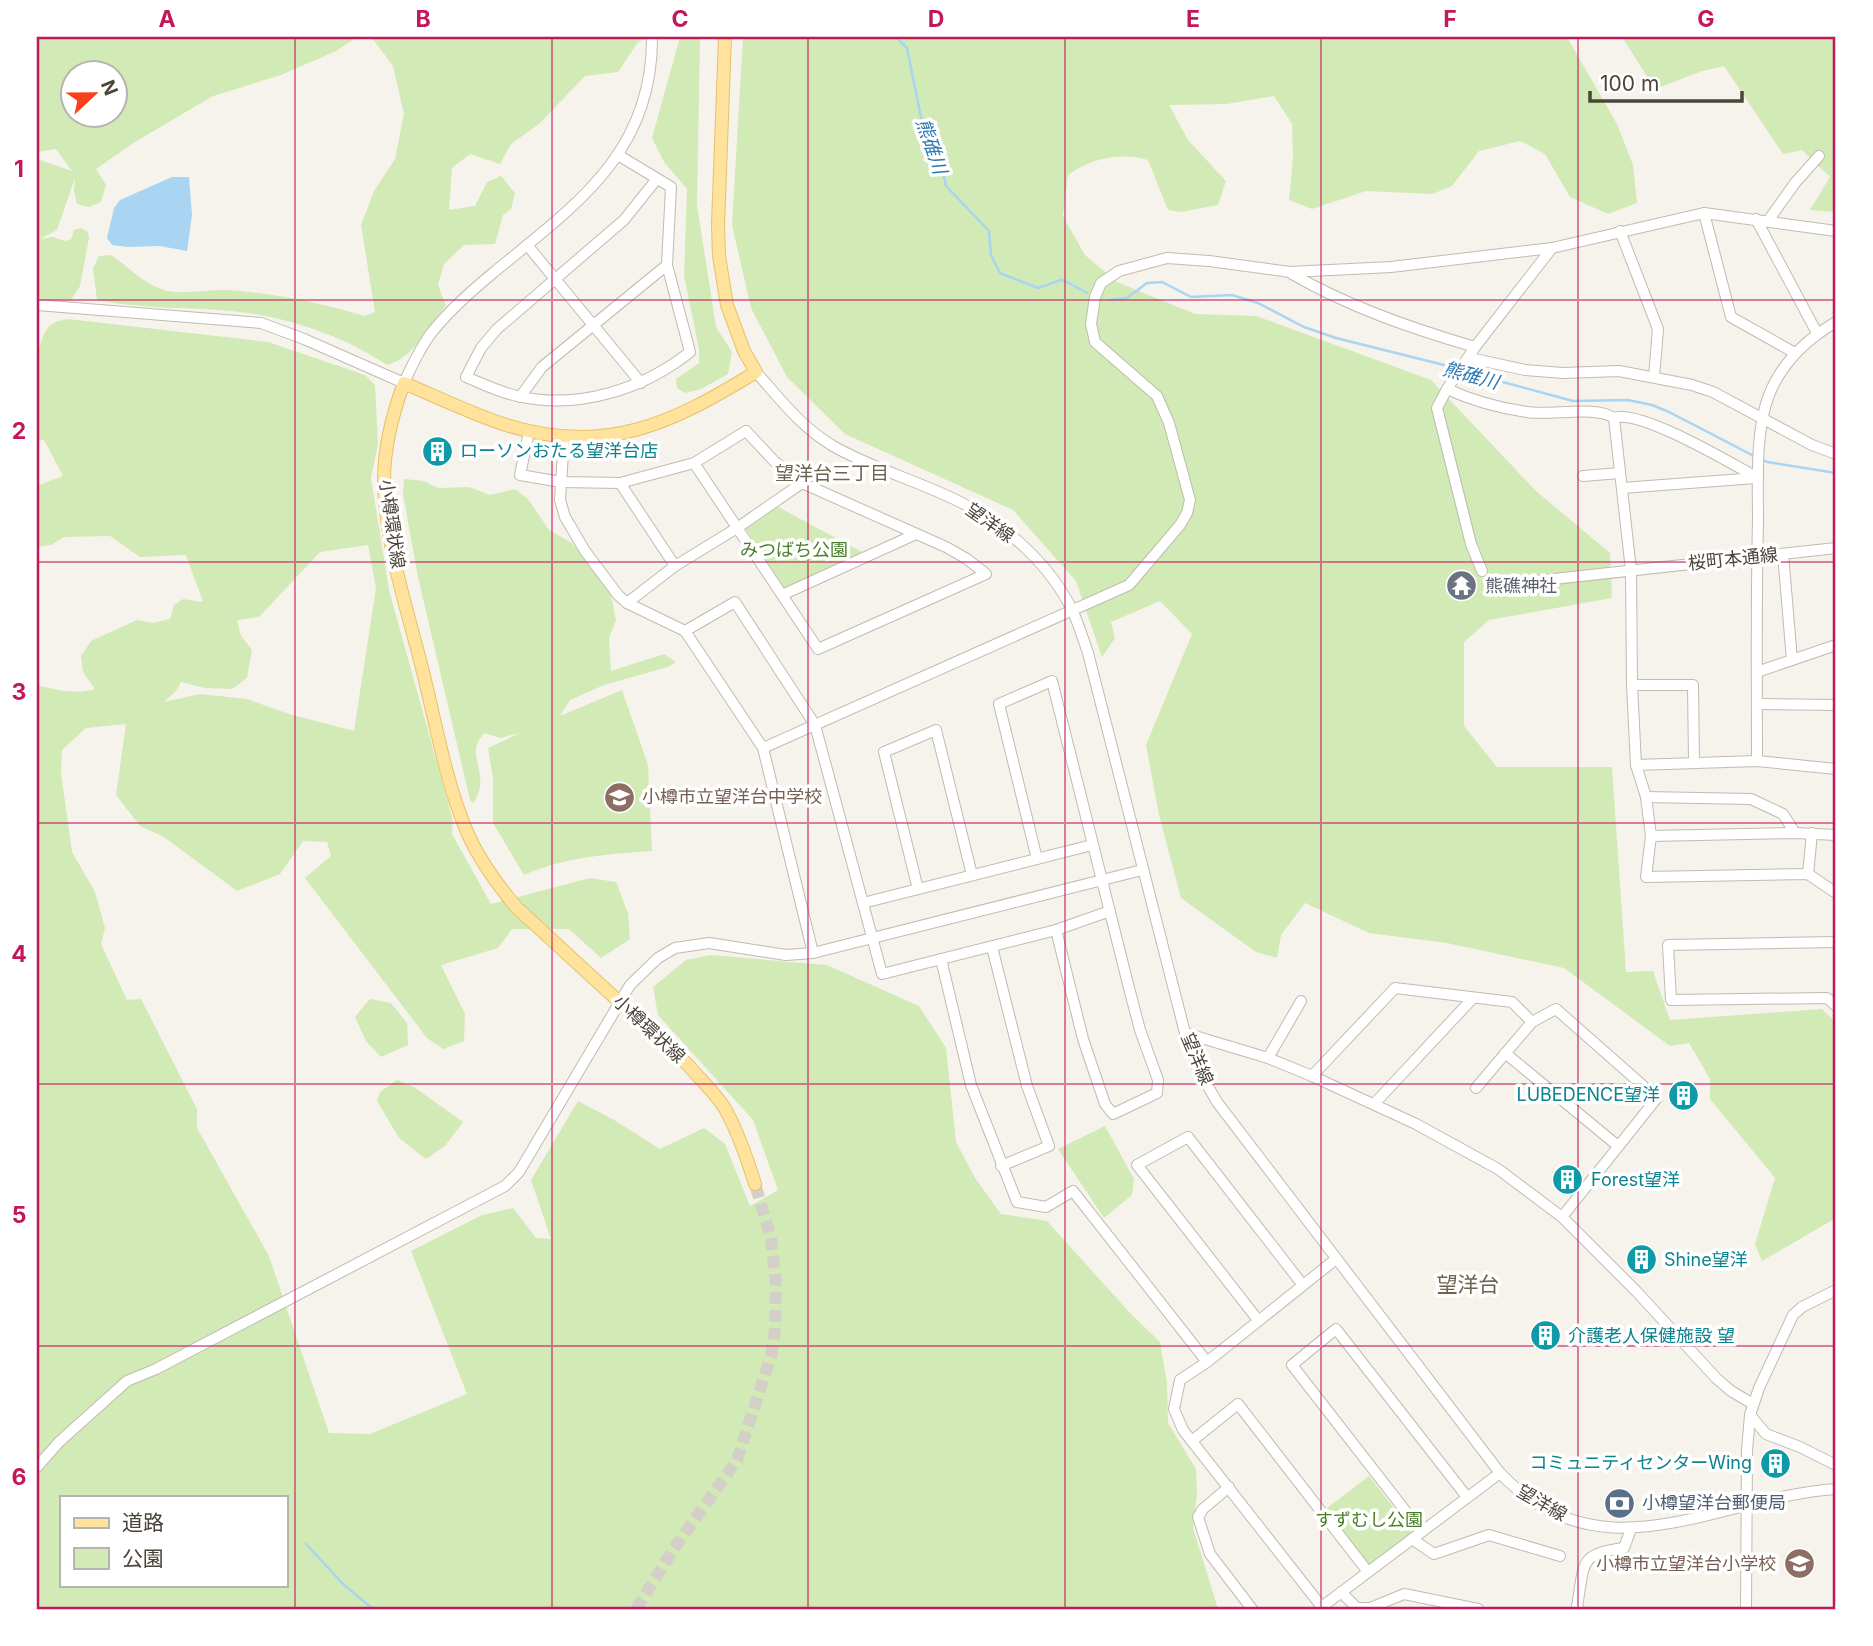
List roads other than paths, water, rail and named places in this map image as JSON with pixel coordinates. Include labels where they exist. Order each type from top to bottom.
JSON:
[{"type":"main road","points":[[404,383],[529,432],[564,437],[609,435],[667,421],[704,404],[756,372],[744,351],[730,315],[723,290],[719,256],[718,212],[725,37]]},
{"type":"main road","name":"小樽環状線","points":[[404,383],[389,429],[385,453],[386,503],[397,568],[452,794],[468,835],[494,880],[516,907],[688,1065],[714,1094],[725,1109],[746,1154],[755,1184]]},
{"type":"street","points":[[37,305],[261,323],[404,383],[428,337],[446,316],[467,295],[585,196],[618,155],[635,123],[645,92],[651,69],[652,37]]},
{"type":"street","points":[[618,155],[671,187],[667,265],[690,352],[641,383],[587,398],[554,402],[520,397],[466,377],[481,348],[497,329],[624,220],[656,180]]},
{"type":"street","points":[[1769,221],[1819,156]]},
{"type":"street","points":[[763,748],[1129,585],[1180,525],[1190,500],[1169,423],[1157,397],[1095,342],[1091,324],[1095,297],[1101,283],[1119,271],[1167,258],[1290,272],[1391,267],[1552,248],[1704,213],[1836,231]]},
{"type":"street","points":[[1704,213],[1731,317],[1795,353]]},
{"type":"street","points":[[1756,219],[1817,333]]},
{"type":"street","points":[[1620,231],[1658,329],[1654,377]]},
{"type":"street","points":[[527,245],[641,383]]},
{"type":"street","points":[[1482,571],[1471,544],[1437,408],[1475,347],[1552,248]]},
{"type":"street","points":[[520,397],[542,367],[667,265]]},
{"type":"street","points":[[1290,272],[1354,305],[1475,347]]},
{"type":"street","points":[[1757,761],[1758,478],[1762,418],[1770,393],[1795,353],[1817,333],[1836,322]]},
{"type":"street","points":[[1467,361],[1563,373],[1619,371],[1692,385],[1713,392],[1812,445],[1836,454]]},
{"type":"street","name":"望洋線","points":[[756,372],[797,420],[832,445],[961,502],[1005,529],[1051,577],[1073,612],[1088,653],[1142,870],[1185,1032],[1198,1069],[1217,1102],[1514,1488],[1556,1514],[1583,1524],[1612,1529],[1631,1529],[1748,1507],[1809,1492],[1836,1489]]},
{"type":"street","points":[[1447,389],[1476,402],[1526,412],[1602,412],[1614,418],[1621,415],[1630,416],[1651,423],[1758,478]]},
{"type":"street","points":[[1614,418],[1631,570],[1636,765],[1646,797],[1651,836],[1646,877],[1808,874],[1836,893]]},
{"type":"street","points":[[529,432],[520,474],[561,482],[620,483],[694,463],[746,431],[774,461],[802,483],[946,547],[986,574],[818,649],[694,463]]},
{"type":"street","points":[[564,437],[560,500],[572,533],[618,595],[627,603],[685,631],[763,748],[813,953]]},
{"type":"street","points":[[1583,476],[1620,473]]},
{"type":"street","points":[[1622,488],[1758,478]]},
{"type":"street","points":[[620,483],[675,566]]},
{"type":"street","points":[[627,603],[675,566],[737,528],[802,483]]},
{"type":"street","points":[[782,595],[916,534]]},
{"type":"street","name":"桜町本通線","points":[[1517,583],[1836,548]]},
{"type":"street","points":[[1783,554],[1792,660]]},
{"type":"street","points":[[685,631],[735,602],[815,725],[882,974],[1056,930],[1110,911]]},
{"type":"street","points":[[1757,671],[1836,645]]},
{"type":"street","points":[[1037,859],[999,704],[1052,681],[1140,1030],[1158,1080],[1157,1093],[1113,1114],[1105,1104],[1083,1039],[1056,930]]},
{"type":"street","points":[[1632,685],[1693,685],[1694,762]]},
{"type":"street","points":[[1757,704],[1836,705]]},
{"type":"street","points":[[918,889],[884,752],[936,730],[972,876]]},
{"type":"street","points":[[1636,765],[1757,761],[1836,769]]},
{"type":"street","points":[[1646,797],[1751,799],[1783,814],[1795,833]]},
{"type":"street","points":[[1651,836],[1795,833],[1836,835]]},
{"type":"street","points":[[1808,874],[1812,833]]},
{"type":"street","points":[[863,903],[1092,845]]},
{"type":"street","points":[[37,1467],[59,1442],[127,1381],[156,1369],[505,1186],[519,1172],[630,985],[646,968],[675,948],[709,943],[786,955],[813,953],[1142,870]]},
{"type":"street","points":[[1836,942],[1668,945],[1671,1000],[1827,999],[1836,1006]]},
{"type":"street","points":[[992,947],[1027,1086],[1049,1146],[1001,1166]]},
{"type":"street","points":[[942,959],[971,1085],[1017,1202],[1046,1207],[1073,1191],[1207,1362]]},
{"type":"street","points":[[1312,1076],[1395,988],[1511,1002],[1532,1022]]},
{"type":"street","points":[[1374,1104],[1472,999]]},
{"type":"street","points":[[1268,1058],[1301,1001]]},
{"type":"street","points":[[1476,1088],[1532,1022],[1556,1009],[1657,1098],[1562,1217]]},
{"type":"street","points":[[1185,1032],[1268,1058],[1312,1076],[1374,1104],[1498,1169],[1562,1217],[1637,1292],[1716,1378],[1752,1409],[1766,1434],[1836,1465]]},
{"type":"street","points":[[1505,1053],[1618,1146]]},
{"type":"street","points":[[1258,1320],[1137,1165],[1188,1137],[1302,1284]]},
{"type":"street","points":[[1336,1259],[1207,1362],[1180,1380],[1174,1409],[1183,1430],[1194,1440],[1321,1608],[1500,1473]]},
{"type":"street","points":[[1746,1609],[1747,1451],[1752,1409],[1793,1315],[1802,1307],[1836,1290]]},
{"type":"street","points":[[1421,1531],[1292,1365],[1336,1329],[1467,1497]]},
{"type":"street","points":[[1194,1440],[1238,1404],[1368,1572]]},
{"type":"street","points":[[1229,1488],[1203,1509],[1198,1517],[1210,1554],[1252,1609]]},
{"type":"street","points":[[1579,1609],[1577,1606],[1585,1562],[1592,1554],[1624,1548],[1631,1529]]},
{"type":"street","points":[[1412,1539],[1434,1555],[1489,1535],[1560,1556]]},
{"type":"street","points":[[1341,1592],[1357,1608],[1370,1608],[1404,1594],[1478,1609]]},
{"type":"water","points":[[172,177],[189,177],[192,215],[187,251],[160,246],[112,245],[107,238],[114,208],[120,200]]},
{"type":"waterway","name":"熊碓川","points":[[896,37],[907,48],[925,137],[940,156],[946,186],[989,231],[991,255],[1000,273],[1038,288],[1061,280],[1087,293]]},
{"type":"waterway","name":"熊碓川","points":[[1110,300],[1127,298],[1147,283],[1162,282],[1191,297],[1232,295],[1258,303],[1304,327],[1336,338],[1456,368]]},
{"type":"waterway","name":"熊碓川","points":[[1462,371],[1573,401],[1628,400],[1652,405],[1754,456]]},
{"type":"waterway","name":"熊碓川","points":[[1760,458],[1767,462],[1836,473]]},
{"type":"waterway","points":[[306,1544],[344,1585],[373,1609]]},
{"type":"tunnel","points":[[636,1609],[673,1550],[737,1460],[771,1356],[776,1285],[771,1238],[755,1184]]},
{"type":"place","name":"ローソンおたる望洋台店","points":[[437,451]]},
{"type":"place","name":"熊礁神社","points":[[1462,586]]},
{"type":"place","name":"小樽市立望洋台中学校","points":[[619,797]]},
{"type":"place","name":"LUBEDENCE望洋","points":[[1683,1095]]},
{"type":"place","name":"Forest望洋","points":[[1568,1180]]},
{"type":"place","name":"Shine望洋","points":[[1641,1260]]},
{"type":"place","name":"介護老人保健施設 望","points":[[1545,1336]]},
{"type":"place","name":"コミュニティセンターWing","points":[[1775,1463]]},
{"type":"place","name":"小樽望洋台郵便局","points":[[1619,1503]]},
{"type":"place","name":"小樽市立望洋台小学校","points":[[1799,1564]]},
{"type":"district","name":"望洋台三丁目","points":[[832,473]]},
{"type":"district","name":"望洋台","points":[[1468,1285]]},
{"type":"park label","name":"みつばち公園","points":[[794,550]]},
{"type":"park label","name":"すずむし公園","points":[[1369,1520]]}]
